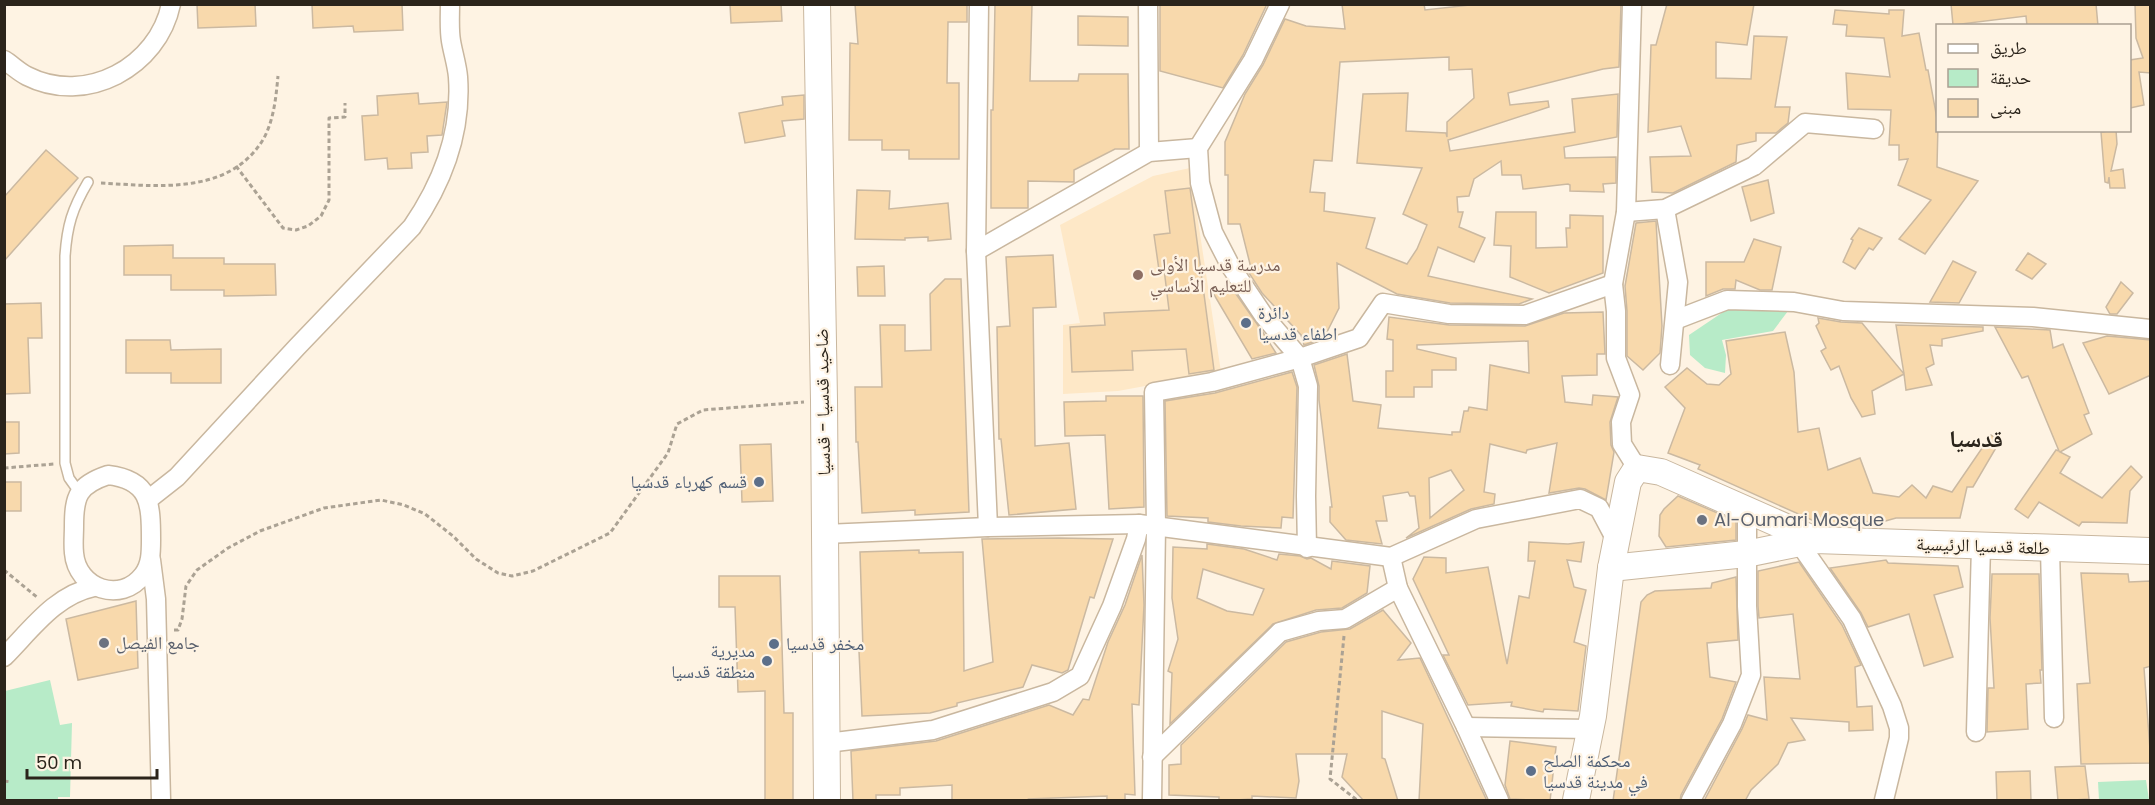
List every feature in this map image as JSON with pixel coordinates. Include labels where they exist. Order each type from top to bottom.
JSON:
[{"type":"main road","name":"ضاحيد قدسيا - قدسيا","points":[[817,4],[824,400],[827,801]]},
{"type":"main road","name":"طلعة قدسيا الرئيسية","points":[[1637,468],[1661,472],[1747,509],[1807,542]]},
{"type":"main road","points":[[1576,801],[1590,729],[1611,568],[1628,482],[1637,468]]},
{"type":"main road","name":"طلعة قدسيا الرئيسية","points":[[1611,568],[1746,554],[1807,542],[2151,551]]},
{"type":"street","points":[[4,60],[27,76],[57,85],[87,85],[116,77],[141,59],[160,35],[171,4]]},
{"type":"street","points":[[148,499],[177,477],[412,227],[427,205],[440,182],[449,157],[456,122],[458,77],[451,41],[450,4]]},
{"type":"street","points":[[979,4],[976,251],[988,527]]},
{"type":"street","points":[[1148,4],[1149,152]]},
{"type":"street","points":[[1280,4],[1253,60],[1198,148],[1200,183],[1213,232],[1231,267],[1264,316],[1300,358],[1308,386],[1307,548]]},
{"type":"street","points":[[1632,4],[1626,212],[1613,284],[1616,311],[1616,358],[1630,395],[1621,422],[1622,444],[1637,468]]},
{"type":"street","points":[[1626,212],[1665,209],[1754,166],[1805,123],[1874,129]]},
{"type":"street","points":[[976,251],[1149,152],[1198,148]]},
{"type":"street","points":[[1665,209],[1678,282],[1670,365]]},
{"type":"street","points":[[1152,801],[1147,525],[1154,392],[1212,382],[1300,358],[1359,338],[1383,303],[1449,314],[1525,315],[1613,284]]},
{"type":"street","points":[[1675,320],[1726,300],[1794,302],[1843,311],[2033,317],[2151,329]]},
{"type":"street","points":[[150,557],[145,573],[136,584],[123,590],[108,591],[94,586],[82,577],[77,569],[74,555],[74,506],[79,492],[91,480],[108,475],[124,477],[139,485],[148,499],[151,510],[150,557],[156,621],[160,801]]},
{"type":"street","points":[[825,534],[988,527],[1147,525],[1307,548],[1391,557],[1476,519],[1580,499],[1599,508],[1617,542]]},
{"type":"street","points":[[1690,801],[1732,724],[1751,675],[1746,554],[1747,509]]},
{"type":"street","points":[[827,743],[933,730],[1053,692],[1080,676],[1112,606],[1136,539],[1147,525]]},
{"type":"street","points":[[1807,542],[1852,619],[1892,706],[1899,728],[1899,738],[1884,801]]},
{"type":"street","points":[[1976,732],[1981,546]]},
{"type":"street","points":[[2050,548],[2054,718]]},
{"type":"street","points":[[53,607],[74,555]]},
{"type":"street","points":[[1391,557],[1398,588],[1466,727],[1499,801]]},
{"type":"street","points":[[4,657],[53,607],[74,593],[94,586]]},
{"type":"street","points":[[1152,757],[1280,632],[1319,621],[1345,619],[1398,588]]},
{"type":"street","points":[[123,590],[142,597],[156,621]]},
{"type":"street","points":[[1466,727],[1590,729]]},
{"type":"lane","points":[[79,492],[69,478],[65,463],[66,230],[74,205],[87,182]]},
{"type":"path","points":[[87,182],[175,186],[214,179],[244,162],[264,138],[274,110],[278,76]]},
{"type":"path","points":[[236,166],[283,228],[296,230],[308,226],[321,216],[329,200],[329,117],[345,117],[345,103]]},
{"type":"path","points":[[156,621],[178,630],[182,619],[186,586],[197,570],[228,548],[260,531],[324,508],[381,500],[404,505],[425,514],[453,536],[476,559],[498,573],[512,576],[533,571],[610,533],[668,453],[677,424],[703,410],[824,400]]},
{"type":"path","points":[[4,468],[65,463]]},
{"type":"path","points":[[4,570],[53,607]]},
{"type":"path","points":[[1345,619],[1330,779],[1357,801]]},
{"type":"path","points":[[4,781],[11,782]]},
{"type":"shaded area","name":"مدرسة قدسيا الأولى للتعليم الأساسي","points":[[1190,168],[1221,372],[1118,391],[1063,394],[1063,325],[1080,323],[1060,225],[1153,176]]},
{"type":"green space","points":[[1738,302],[1772,305],[1788,311],[1773,331],[1722,340],[1726,355],[1725,373],[1705,368],[1690,355],[1689,335]]},
{"type":"green space","points":[[50,680],[60,725],[72,723],[70,797],[58,797],[58,800],[5,800],[5,691]]},
{"type":"green space","points":[[2146,780],[2149,800],[2099,800],[2098,782]]},
{"type":"building","points":[[197,4],[255,4],[256,26],[198,28]]},
{"type":"building","points":[[312,4],[402,4],[403,30],[354,32],[353,26],[313,28]]},
{"type":"building","points":[[730,4],[781,4],[782,21],[731,23]]},
{"type":"building","points":[[855,4],[967,4],[967,22],[948,22],[947,83],[959,83],[959,159],[909,159],[909,150],[882,150],[882,140],[849,140],[850,43],[858,44]]},
{"type":"building","points":[[995,4],[1032,4],[1030,81],[1078,81],[1079,74],[1128,74],[1129,149],[1115,149],[1074,170],[1074,182],[1028,181],[1028,208],[991,208],[991,110],[993,110]]},
{"type":"building","points":[[1160,4],[1267,4],[1243,55],[1223,88],[1160,71]]},
{"type":"building","points":[[1342,4],[1424,4],[1425,10],[1470,5],[1621,4],[1619,67],[1508,93],[1510,105],[1548,101],[1549,107],[1448,140],[1450,151],[1575,132],[1572,99],[1618,94],[1617,137],[1564,147],[1565,158],[1616,157],[1616,183],[1603,184],[1604,192],[1570,191],[1568,184],[1523,189],[1521,175],[1502,175],[1501,161],[1474,179],[1469,196],[1457,197],[1458,212],[1463,212],[1459,227],[1485,238],[1474,262],[1438,247],[1428,276],[1532,299],[1519,304],[1450,303],[1397,294],[1337,263],[1339,308],[1324,338],[1304,345],[1301,335],[1262,293],[1249,273],[1252,272],[1240,224],[1228,224],[1225,142],[1245,94],[1263,65],[1285,19],[1306,26],[1345,29]],"holes":[[[1449,57],[1449,70],[1472,69],[1474,98],[1447,122],[1447,137],[1446,133],[1406,131],[1408,93],[1363,94],[1357,163],[1422,168],[1403,214],[1427,225],[1417,249],[1407,264],[1366,248],[1375,218],[1324,211],[1325,193],[1310,192],[1314,160],[1332,161],[1340,62]]]},
{"type":"building","points":[[1667,4],[1754,4],[1747,45],[1716,42],[1716,78],[1751,79],[1754,36],[1787,37],[1775,107],[1790,107],[1788,123],[1776,133],[1756,133],[1756,141],[1737,145],[1736,162],[1673,193],[1652,192],[1650,157],[1691,156],[1681,126],[1648,132],[1651,45],[1656,45]]},
{"type":"building","points":[[1951,4],[2096,4],[2098,24],[2027,24],[2026,16],[1953,24]]},
{"type":"building","points":[[2135,4],[2151,4],[2151,73],[2139,72],[2144,105],[2131,108],[2131,60],[2143,58],[2136,38]]},
{"type":"building","points":[[1835,10],[1889,14],[1889,10],[1904,10],[1902,36],[1919,33],[1936,113],[1937,167],[1978,181],[1925,254],[1899,239],[1931,200],[1898,185],[1908,159],[1899,160],[1899,145],[1889,145],[1891,110],[1848,109],[1846,73],[1890,77],[1884,38],[1846,36],[1847,25],[1833,24]]},
{"type":"building","points":[[1078,16],[1128,17],[1128,46],[1078,45]]},
{"type":"building","points":[[418,93],[419,104],[447,102],[442,135],[427,136],[428,152],[411,153],[412,168],[388,169],[387,158],[365,160],[362,116],[378,115],[377,96]]},
{"type":"building","points":[[804,95],[804,119],[782,121],[785,136],[745,143],[739,113],[783,105],[782,97]]},
{"type":"building","points":[[2101,132],[2116,132],[2117,144],[2111,171],[2123,169],[2125,188],[2110,188],[2109,177],[2108,183],[2105,182]]},
{"type":"building","points":[[46,150],[78,178],[4,261],[4,197]]},
{"type":"building","points":[[1768,180],[1774,213],[1751,221],[1742,187]]},
{"type":"building","points":[[1190,188],[1214,370],[1189,374],[1186,349],[1132,351],[1133,370],[1072,372],[1070,327],[1105,325],[1104,313],[1169,310],[1164,269],[1159,270],[1154,235],[1170,233],[1165,191]]},
{"type":"building","points":[[857,190],[890,191],[889,209],[948,203],[951,239],[928,241],[928,237],[905,238],[905,240],[855,239]]},
{"type":"building","points":[[1496,212],[1536,212],[1536,248],[1567,247],[1566,228],[1570,228],[1570,215],[1603,216],[1603,273],[1549,293],[1510,277],[1511,246],[1494,245]]},
{"type":"building","points":[[1656,221],[1662,326],[1660,353],[1643,370],[1627,356],[1625,286],[1636,223]]},
{"type":"building","points":[[1859,228],[1882,238],[1873,250],[1869,248],[1855,269],[1843,262],[1853,240],[1851,239]]},
{"type":"building","points":[[1754,239],[1781,247],[1772,290],[1760,290],[1736,280],[1735,289],[1723,289],[1706,296],[1706,262],[1744,262]]},
{"type":"building","points":[[173,245],[173,258],[224,258],[224,264],[275,264],[276,295],[224,296],[224,290],[171,290],[171,275],[124,275],[124,246]]},
{"type":"building","points":[[2028,253],[2046,264],[2032,279],[2016,270]]},
{"type":"building","points":[[1053,255],[1056,307],[1033,308],[1035,446],[1069,443],[1076,509],[1009,515],[1001,439],[999,439],[997,327],[1010,326],[1006,257]]},
{"type":"building","points":[[1953,261],[1976,272],[1959,303],[1930,302]]},
{"type":"building","points":[[884,266],[885,296],[858,296],[857,267]]},
{"type":"building","points":[[945,279],[961,279],[969,512],[915,515],[915,510],[862,513],[858,442],[856,442],[855,387],[882,387],[880,325],[905,325],[905,351],[931,350],[930,294]]},
{"type":"building","points":[[2121,282],[2133,293],[2117,314],[2110,314],[2106,307]]},
{"type":"building","points":[[1229,284],[1276,353],[1252,359],[1213,293]]},
{"type":"building","points":[[41,303],[42,338],[28,338],[30,393],[4,394],[4,304]]},
{"type":"building","points":[[1603,312],[1605,354],[1597,354],[1597,375],[1562,376],[1565,402],[1592,405],[1593,395],[1618,397],[1610,422],[1611,445],[1614,452],[1606,500],[1579,488],[1549,493],[1557,443],[1527,450],[1526,453],[1490,444],[1484,492],[1495,494],[1494,504],[1471,509],[1406,538],[1419,528],[1415,496],[1410,496],[1408,492],[1383,496],[1387,521],[1376,521],[1382,544],[1346,540],[1330,522],[1330,507],[1332,507],[1319,386],[1314,365],[1347,354],[1353,401],[1381,405],[1378,428],[1452,435],[1452,432],[1460,432],[1464,411],[1468,411],[1469,407],[1487,410],[1490,365],[1529,373],[1528,341],[1417,345],[1417,349],[1456,358],[1456,370],[1432,370],[1432,387],[1414,387],[1414,397],[1386,397],[1386,371],[1393,371],[1393,340],[1387,339],[1389,317],[1449,325],[1525,326],[1564,313]],"holes":[[[1451,470],[1464,490],[1430,518],[1429,478]]]},
{"type":"building","points":[[1818,318],[1862,323],[1904,374],[1872,391],[1875,414],[1862,417],[1851,398],[1839,366],[1831,370],[1821,351],[1826,348],[1816,326],[1819,323]]},
{"type":"building","points":[[1896,325],[1983,327],[1983,331],[1942,339],[1942,346],[1930,345],[1934,364],[1926,368],[1932,385],[1906,390]]},
{"type":"building","points":[[1995,327],[2050,330],[2053,348],[2063,344],[2089,413],[2084,415],[2092,434],[2060,452],[2070,457],[2060,473],[2102,498],[2131,466],[2142,477],[2130,491],[2127,523],[2082,522],[2079,526],[2039,502],[2028,518],[2015,509],[2056,450],[2059,451],[2028,376],[2022,378]]},
{"type":"building","points":[[1785,332],[1794,372],[1798,432],[1819,428],[1828,470],[1860,458],[1873,493],[1899,497],[1912,485],[1926,498],[1933,486],[1952,492],[1991,435],[2000,441],[1973,487],[1967,487],[1960,518],[1896,518],[1882,522],[1848,521],[1823,525],[1698,469],[1700,465],[1668,453],[1685,408],[1665,387],[1687,368],[1707,384],[1719,385],[1731,374],[1726,341]]},
{"type":"building","points":[[2107,336],[2151,340],[2151,375],[2109,394],[2083,343]]},
{"type":"building","points":[[126,340],[170,340],[171,350],[221,349],[221,383],[171,383],[171,373],[126,373]]},
{"type":"building","points":[[1292,372],[1297,387],[1293,518],[1282,517],[1281,528],[1208,522],[1208,518],[1167,516],[1165,401],[1215,393]]},
{"type":"building","points":[[1106,396],[1143,396],[1144,507],[1109,509],[1105,435],[1065,436],[1064,402],[1106,401]]},
{"type":"building","points":[[4,422],[19,422],[19,453],[4,454]]},
{"type":"building","name":"قسم كهرباء قدسيا","points":[[771,444],[773,501],[742,502],[740,445]]},
{"type":"building","points":[[4,482],[21,482],[21,511],[4,511]]},
{"type":"building","name":"Al-Oumari Mosque","points":[[1678,496],[1736,521],[1736,540],[1666,547],[1659,536],[1660,515]]},
{"type":"building","points":[[982,539],[1113,539],[1094,598],[1090,597],[1068,670],[1062,673],[1032,665],[1023,687],[957,703],[957,706],[930,713],[862,716],[859,651],[863,650],[860,552],[919,550],[919,553],[963,552],[964,671],[993,662]]},
{"type":"building","points":[[1529,542],[1568,544],[1584,542],[1581,562],[1567,560],[1574,587],[1586,590],[1574,642],[1586,646],[1578,711],[1544,709],[1543,712],[1511,706],[1512,702],[1468,705],[1443,655],[1449,655],[1413,579],[1424,557],[1446,558],[1446,573],[1488,567],[1507,664],[1519,596],[1529,598],[1535,561],[1528,561]]},
{"type":"building","points":[[1207,544],[1244,549],[1277,560],[1279,554],[1300,556],[1311,558],[1331,569],[1332,561],[1370,566],[1367,593],[1342,608],[1316,610],[1273,624],[1170,724],[1172,673],[1168,671],[1178,639],[1172,598],[1173,547],[1207,549]],"holes":[[[1203,569],[1264,589],[1253,615],[1227,611],[1197,598]]]},
{"type":"building","points":[[1142,555],[1144,605],[1139,705],[1132,704],[1135,795],[1125,794],[1125,801],[1107,801],[1107,796],[1029,799],[1031,801],[952,801],[952,785],[900,788],[900,795],[876,795],[876,801],[853,801],[851,751],[936,741],[1049,705],[1073,715],[1083,699],[1089,700],[1108,642],[1125,605]]},
{"type":"building","points":[[1886,560],[1888,563],[1958,566],[1963,587],[1934,595],[1953,657],[1924,666],[1909,614],[1868,627],[1830,568]]},
{"type":"building","points":[[1799,562],[1842,625],[1861,665],[1855,667],[1857,707],[1872,706],[1873,730],[1849,731],[1849,722],[1791,718],[1805,740],[1788,743],[1778,764],[1751,790],[1745,801],[1704,801],[1748,715],[1767,720],[1764,677],[1800,679],[1793,614],[1759,618],[1758,606],[1758,571]]},
{"type":"building","points":[[2081,573],[2128,574],[2129,582],[2151,581],[2151,666],[2144,668],[2151,763],[2081,764],[2077,684],[2090,683]]},
{"type":"building","points":[[1992,574],[2039,574],[2042,670],[2040,670],[2041,683],[2026,684],[2028,729],[1987,732],[1988,688],[1994,688],[1990,618]]},
{"type":"building","points":[[719,576],[780,576],[784,713],[793,713],[793,801],[765,801],[765,691],[738,692],[735,607],[719,607]]},
{"type":"building","points":[[1736,577],[1738,640],[1707,643],[1710,677],[1736,682],[1722,719],[1681,795],[1680,801],[1613,801],[1641,602],[1655,591],[1711,588],[1712,583]]},
{"type":"building","name":"جامع الفيصل","points":[[136,601],[138,668],[78,680],[66,619]]},
{"type":"building","points":[[1383,610],[1411,643],[1398,660],[1420,658],[1487,801],[1419,801],[1423,724],[1382,711],[1382,758],[1385,759],[1398,801],[1364,801],[1342,777],[1347,754],[1296,754],[1299,781],[1296,798],[1252,796],[1252,799],[1219,801],[1219,797],[1169,795],[1169,765],[1181,764],[1181,745],[1286,642],[1321,632],[1350,629]]},
{"type":"building","points":[[1510,741],[1556,747],[1550,801],[1510,799],[1505,785]]},
{"type":"building","points":[[2085,766],[2089,799],[2058,801],[2055,767]]},
{"type":"building","points":[[2030,771],[2031,801],[1997,801],[1996,772]]},
{"type":"place","name":"مدرسة قدسيا الأولى للتعليم الأساسي","points":[[1138,275]]},
{"type":"place","name":"دائرة اطفاء قدسيا","points":[[1246,323]]},
{"type":"place","name":"قسم كهرباء قدسيا","points":[[759,482]]},
{"type":"place","name":"Al-Oumari Mosque","points":[[1702,520]]},
{"type":"place","name":"جامع الفيصل","points":[[104,643]]},
{"type":"place","name":"مخفر قدسيا","points":[[774,644]]},
{"type":"place","name":"مديرية منطقة قدسيا","points":[[767,661]]},
{"type":"place","name":"محكمة الصلح في مدينة قدسيا","points":[[1531,771]]},
{"type":"district","name":"قدسيا","points":[[1976,439]]}]
